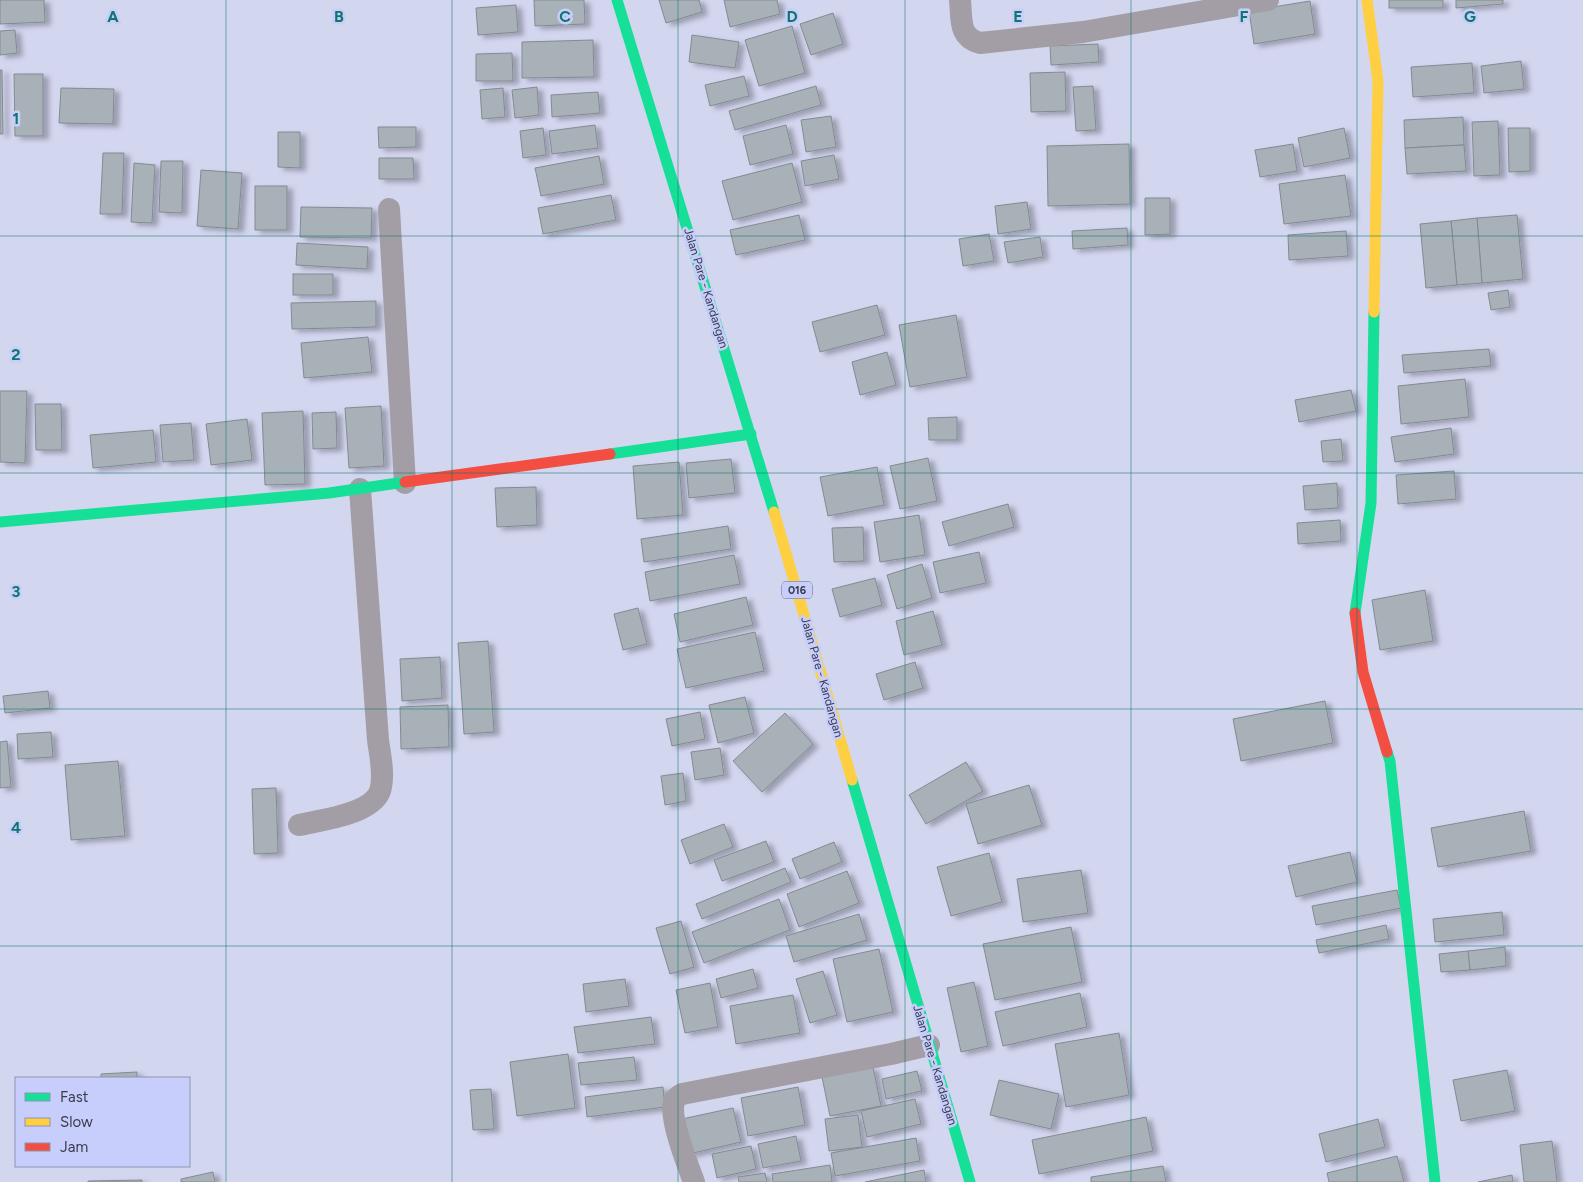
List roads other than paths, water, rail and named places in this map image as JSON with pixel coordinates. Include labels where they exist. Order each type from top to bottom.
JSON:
[{"type":"street","name":"Jalan Pare - Kandangan","points":[[617,0],[751,434],[970,1182]]},
{"type":"street","points":[[960,0],[964,31],[970,40],[980,43],[1083,32],[1268,0]]},
{"type":"street","points":[[1366,0],[1378,81],[1371,493],[1355,614],[1363,672],[1390,761],[1435,1182]]},
{"type":"street","points":[[389,209],[405,483]]},
{"type":"street","points":[[0,522],[329,493],[751,434]]},
{"type":"street","points":[[299,825],[344,815],[364,808],[379,795],[382,788],[360,489]]},
{"type":"street","points":[[694,1182],[679,1140],[673,1108],[675,1100],[682,1094],[929,1045]]}]
